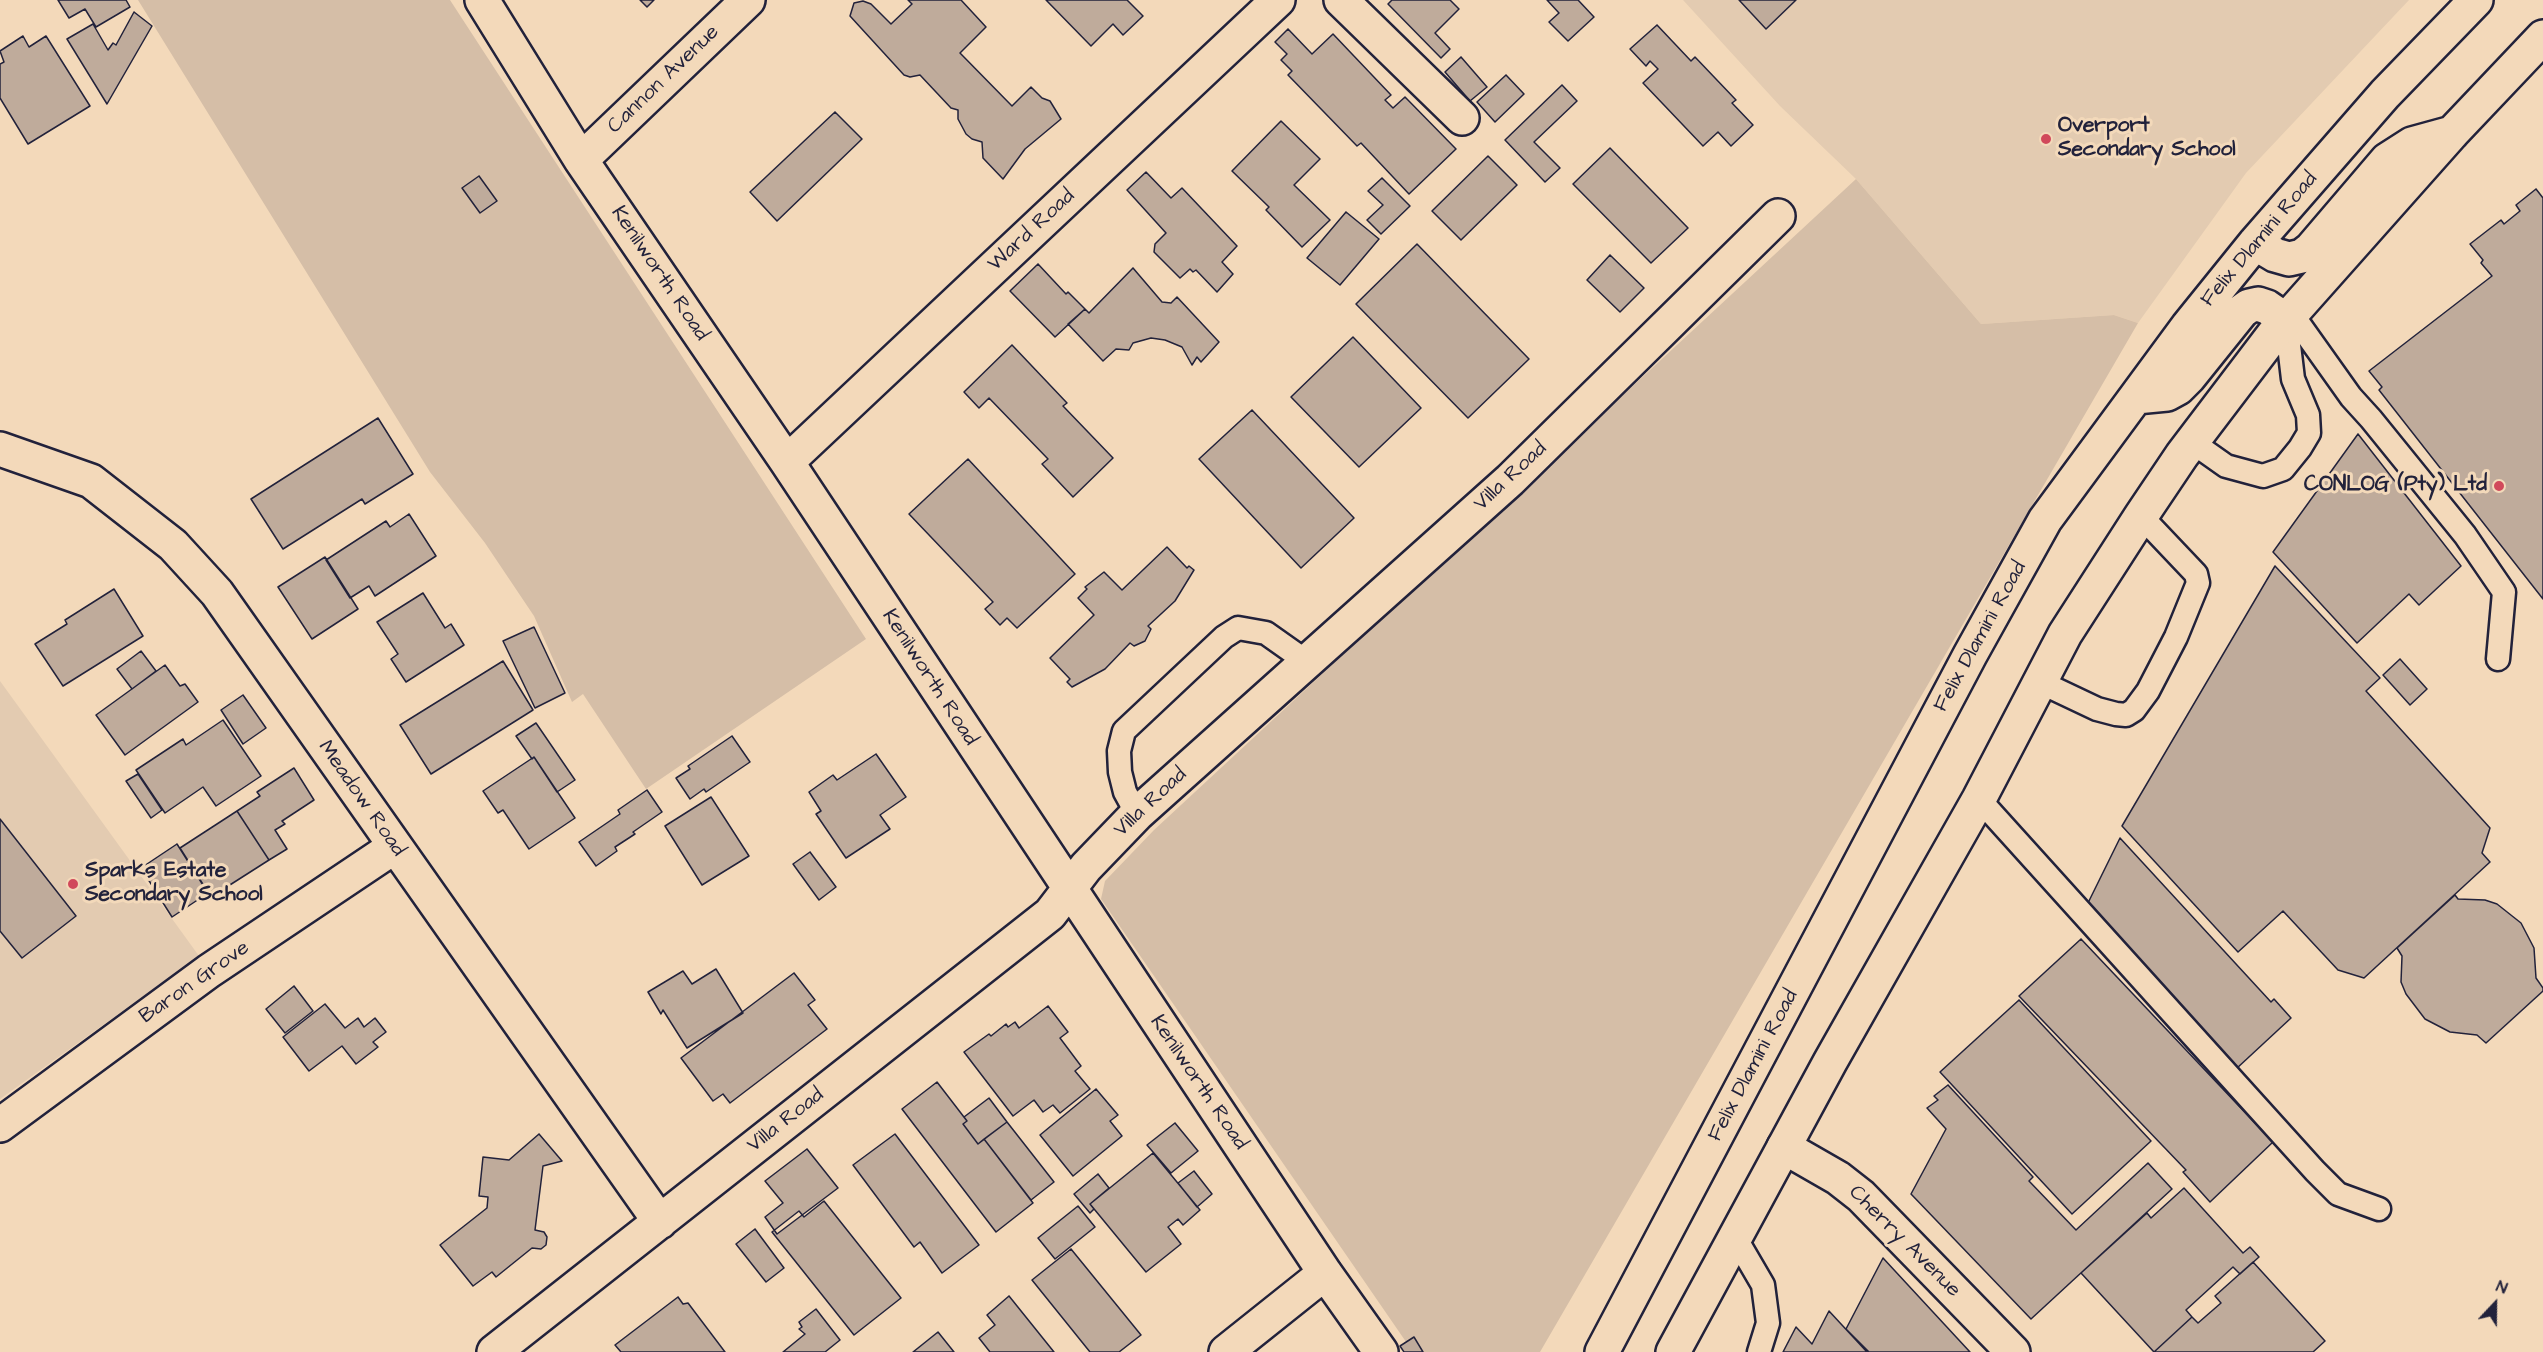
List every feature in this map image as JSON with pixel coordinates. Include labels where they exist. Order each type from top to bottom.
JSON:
[{"type":"street","name":"Kenilworth Road","points":[[482,0],[581,160],[787,462],[1325,1274],[1381,1352]]},
{"type":"street","name":"Cannon Avenue","points":[[581,160],[747,0]]},
{"type":"street","name":"Ward Road","points":[[787,462],[1278,0]]},
{"type":"street","points":[[1341,0],[1462,118]]},
{"type":"street","name":"Felix Dlamini Road","points":[[1602,1352],[1970,655],[2045,520],[2188,326],[2254,243],[2385,94],[2476,0]]},
{"type":"street","points":[[1673,1352],[1784,1147],[1979,799],[2065,634],[2141,516],[2193,442],[2289,317],[2452,133],[2543,37]]},
{"type":"street","points":[[2254,243],[2289,259],[2302,256],[2311,249],[2387,160],[2412,144],[2452,133]]},
{"type":"street","name":"Villa Road","points":[[494,1352],[1050,914],[1086,867],[1137,814],[1510,480],[1778,216]]},
{"type":"street","points":[[2136,397],[2167,394],[2178,388],[2242,312],[2250,306],[2258,304],[2268,306],[2289,317]]},
{"type":"street","name":"Meadow Road","points":[[0,449],[91,481],[173,545],[217,593],[660,1222]]},
{"type":"street","name":"Baron Grove","points":[[0,1125],[209,971],[394,847]]},
{"type":"street","name":"Cherry Avenue","points":[[1784,1147],[1838,1178],[1861,1196],[2013,1352]]},
{"type":"street","points":[[1226,1352],[1325,1274]]},
{"type":"lane","points":[[2193,442],[2226,466],[2263,476],[2283,469],[2300,448],[2309,434],[2308,415],[2293,379],[2289,317]]},
{"type":"lane","points":[[2289,317],[2351,397],[2465,535],[2504,592],[2498,659]]},
{"type":"lane","points":[[2040,682],[2097,709],[2116,714],[2126,714],[2134,710],[2148,691],[2176,637],[2198,583],[2196,574],[2141,516]]},
{"type":"lane","points":[[1137,814],[1125,792],[1120,772],[1119,751],[1124,731],[1224,637],[1238,628],[1266,633],[1307,662]]},
{"type":"lane","points":[[1979,799],[2315,1171],[2338,1194],[2379,1209]]},
{"type":"lane","points":[[1735,1237],[1763,1285],[1768,1323],[1759,1352]]},
{"type":"shaded area","points":[[138,0],[450,0],[866,639],[646,789],[583,694],[572,702],[534,616],[485,543],[430,472]]},
{"type":"shaded area","name":"Overport Secondary School","points":[[1683,0],[2409,0],[2246,173],[2138,323],[2114,315],[1981,324],[1856,179],[1780,106]]},
{"type":"shaded area","points":[[1856,179],[1981,324],[2114,315],[2138,323],[1540,1352],[1413,1352],[1101,899],[1105,881],[1154,830]]},
{"type":"shaded area","name":"Sparks Estate Secondary School","points":[[0,681],[199,956],[0,1099]]},
{"type":"building","points":[[58,0],[126,0],[130,7],[96,27],[85,9],[69,18]]},
{"type":"building","points":[[640,0],[654,0],[647,7]]},
{"type":"building","points":[[908,0],[961,0],[986,27],[960,53],[1012,106],[1031,87],[1042,98],[1050,101],[1061,119],[1025,149],[1003,179],[983,158],[982,142],[966,134],[958,119],[958,110],[951,108],[920,75],[910,77],[904,75],[850,16],[854,3],[863,1],[871,4],[891,24],[912,4]]},
{"type":"building","points":[[1046,0],[1127,0],[1143,16],[1123,35],[1113,24],[1091,46]]},
{"type":"building","points":[[1392,0],[1450,0],[1459,9],[1435,33],[1450,49],[1441,58],[1388,4]]},
{"type":"building","points":[[1547,0],[1578,0],[1594,17],[1568,41],[1549,22],[1559,13]]},
{"type":"building","points":[[1739,0],[1796,0],[1766,29]]},
{"type":"building","points":[[134,12],[152,26],[107,104],[67,39],[93,24],[108,50],[113,43],[116,45]]},
{"type":"building","points":[[1657,25],[1691,61],[1695,57],[1736,100],[1732,103],[1753,125],[1731,146],[1718,132],[1703,146],[1643,83],[1658,69],[1650,61],[1646,66],[1630,49]]},
{"type":"building","points":[[1288,29],[1312,54],[1333,34],[1391,95],[1385,100],[1393,108],[1405,97],[1456,149],[1409,194],[1361,143],[1357,146],[1288,75],[1292,71],[1281,60],[1287,54],[1275,42]]},
{"type":"building","points":[[23,36],[29,47],[46,36],[90,106],[28,144],[0,98],[0,64],[4,62],[0,51]]},
{"type":"building","points":[[1461,57],[1487,87],[1470,101],[1445,72]]},
{"type":"building","points":[[1506,75],[1524,94],[1495,122],[1477,102]]},
{"type":"building","points":[[1562,85],[1577,101],[1534,142],[1560,168],[1545,182],[1505,140]]},
{"type":"building","points":[[835,112],[862,139],[777,221],[750,192]]},
{"type":"building","points":[[1281,121],[1320,159],[1294,185],[1330,220],[1302,247],[1266,210],[1269,207],[1232,171]]},
{"type":"building","points":[[1610,148],[1688,228],[1651,263],[1573,184]]},
{"type":"building","points":[[1488,156],[1517,185],[1461,240],[1432,211]]},
{"type":"building","points":[[1146,172],[1171,198],[1182,188],[1237,246],[1222,262],[1233,274],[1217,292],[1196,270],[1193,272],[1190,269],[1180,278],[1154,252],[1155,244],[1166,233],[1127,190]]},
{"type":"building","points":[[479,176],[497,201],[480,213],[462,188]]},
{"type":"building","points":[[1382,178],[1410,206],[1381,234],[1367,220],[1383,205],[1368,191]]},
{"type":"building","name":"CONLOG (Pty) Ltd","points":[[2536,189],[2543,198],[2543,599],[2379,390],[2382,387],[2369,371],[2492,276],[2470,244],[2501,220],[2504,224],[2520,211],[2516,205]]},
{"type":"building","points":[[1346,212],[1379,239],[1340,285],[1307,258]]},
{"type":"building","points":[[1417,244],[1529,359],[1468,418],[1356,304]]},
{"type":"building","points":[[1610,255],[1644,288],[1620,312],[1587,280]]},
{"type":"building","points":[[1038,264],[1066,294],[1068,292],[1085,309],[1055,337],[1010,291]]},
{"type":"building","points":[[1133,268],[1162,302],[1171,303],[1177,297],[1219,342],[1201,362],[1197,357],[1192,365],[1182,347],[1165,340],[1151,338],[1133,343],[1129,350],[1116,349],[1103,361],[1068,324],[1085,309],[1089,313]]},
{"type":"building","points":[[1353,337],[1421,408],[1359,467],[1291,397]]},
{"type":"building","points":[[1012,345],[1067,403],[1063,406],[1113,458],[1073,497],[1042,464],[1048,459],[989,398],[979,408],[964,392]]},
{"type":"building","points":[[1252,410],[1354,518],[1301,568],[1199,459]]},
{"type":"building","points":[[378,418],[413,474],[365,504],[362,499],[283,549],[251,499]]},
{"type":"building","points":[[2358,434],[2461,566],[2419,605],[2409,594],[2357,643],[2273,552]]},
{"type":"building","points":[[968,459],[1075,574],[1017,628],[1007,618],[1000,625],[985,609],[993,602],[909,514]]},
{"type":"building","points":[[409,514],[436,556],[375,596],[369,586],[350,598],[326,560],[386,521],[390,527]]},
{"type":"building","points":[[1167,547],[1187,568],[1189,566],[1194,570],[1175,601],[1148,626],[1151,629],[1145,641],[1134,646],[1130,643],[1105,669],[1072,687],[1067,682],[1070,679],[1050,658],[1094,615],[1078,598],[1087,589],[1085,587],[1104,572],[1122,590]]},
{"type":"building","points":[[325,557],[358,609],[312,639],[278,587]]},
{"type":"building","points":[[2275,566],[2380,678],[2366,691],[2490,828],[2482,853],[2490,862],[2364,978],[2338,970],[2283,911],[2238,952],[2122,826]]},
{"type":"building","points":[[114,589],[143,636],[63,686],[35,644],[67,624],[65,620]]},
{"type":"building","points":[[423,593],[445,628],[451,624],[464,645],[406,682],[391,659],[398,654],[377,622]]},
{"type":"building","points":[[534,627],[565,693],[535,708],[503,641]]},
{"type":"building","points":[[141,651],[156,671],[132,689],[117,669]]},
{"type":"building","points":[[2400,659],[2427,689],[2410,705],[2383,675]]},
{"type":"building","points":[[503,661],[533,710],[431,774],[400,725]]},
{"type":"building","points":[[165,665],[180,686],[185,684],[198,702],[125,755],[96,715]]},
{"type":"building","points":[[243,695],[266,728],[243,744],[221,710]]},
{"type":"building","points":[[223,720],[261,776],[216,806],[203,787],[165,813],[136,770],[183,739],[186,745]]},
{"type":"building","points":[[536,723],[575,780],[557,792],[534,757],[532,759],[516,736]]},
{"type":"building","points":[[732,736],[750,762],[706,792],[704,789],[690,799],[676,778],[690,769],[688,766]]},
{"type":"building","points":[[876,754],[906,797],[880,815],[890,829],[846,858],[816,814],[821,811],[809,792],[833,775],[837,780]]},
{"type":"building","points":[[534,757],[575,818],[529,849],[503,810],[498,813],[483,791]]},
{"type":"building","points":[[294,768],[314,800],[282,821],[285,824],[275,830],[287,849],[269,860],[237,811],[260,796],[257,792]]},
{"type":"building","points":[[138,774],[162,810],[151,818],[126,781]]},
{"type":"building","points":[[647,790],[662,812],[633,832],[635,834],[615,847],[617,851],[596,866],[579,842],[620,814],[618,810]]},
{"type":"building","points":[[711,797],[749,856],[702,885],[665,826]]},
{"type":"building","points":[[237,811],[269,860],[211,897],[180,848]]},
{"type":"building","points":[[0,819],[76,916],[22,958],[0,931]]},
{"type":"building","points":[[2120,838],[2271,1002],[2274,999],[2291,1018],[2236,1069],[2086,907]]},
{"type":"building","points":[[177,844],[208,893],[172,917],[141,868]]},
{"type":"building","points":[[810,852],[836,887],[819,900],[793,864]]},
{"type":"building","points":[[2455,895],[2458,899],[2485,900],[2497,904],[2521,923],[2534,948],[2536,978],[2543,988],[2543,991],[2486,1043],[2477,1035],[2450,1032],[2425,1019],[2406,994],[2401,982],[2402,956],[2397,948]]},
{"type":"building","points":[[2081,939],[2273,1142],[2210,1202],[2183,1172],[2186,1170],[2019,996]]},
{"type":"building","points":[[716,969],[743,1013],[687,1048],[663,1010],[661,1014],[648,992],[683,971],[692,984]]},
{"type":"building","points":[[794,973],[815,1000],[808,1005],[827,1029],[730,1103],[723,1094],[713,1101],[681,1058]]},
{"type":"building","points":[[294,986],[313,1011],[285,1033],[266,1009]]},
{"type":"building","points":[[2019,1000],[2151,1141],[2072,1214],[1940,1072]]},
{"type":"building","points":[[325,1004],[345,1028],[358,1018],[364,1027],[375,1018],[386,1032],[373,1042],[378,1047],[356,1064],[342,1046],[309,1071],[283,1037]]},
{"type":"building","points":[[1048,1006],[1068,1032],[1060,1038],[1081,1066],[1075,1071],[1090,1089],[1060,1113],[1053,1105],[1043,1112],[1034,1100],[1013,1116],[964,1052],[1006,1024],[1008,1027],[1015,1022],[1019,1028]]},
{"type":"building","points":[[937,1082],[967,1121],[963,1124],[978,1144],[984,1139],[1033,1203],[996,1232],[902,1109]]},
{"type":"building","points":[[1948,1085],[2033,1177],[2029,1181],[2076,1230],[2148,1163],[2172,1189],[2031,1319],[1911,1194],[1946,1129],[1927,1108],[1938,1100],[1934,1096]]},
{"type":"building","points":[[1096,1089],[1118,1115],[1110,1121],[1122,1136],[1073,1176],[1040,1135]]},
{"type":"building","points":[[989,1098],[1007,1122],[978,1144],[963,1124],[967,1121],[964,1117]]},
{"type":"building","points":[[1007,1122],[1054,1182],[1031,1200],[984,1139]]},
{"type":"building","points":[[1175,1123],[1198,1151],[1171,1173],[1147,1145]]},
{"type":"building","points":[[539,1134],[562,1161],[543,1166],[535,1230],[544,1232],[547,1237],[546,1245],[541,1249],[532,1248],[496,1277],[492,1272],[473,1286],[440,1245],[487,1208],[488,1197],[479,1196],[483,1157],[509,1160]]},
{"type":"building","points":[[895,1134],[979,1245],[942,1273],[920,1242],[914,1247],[853,1165]]},
{"type":"building","points":[[807,1149],[838,1188],[777,1234],[765,1217],[783,1203],[765,1181]]},
{"type":"building","points":[[1153,1153],[1200,1210],[1183,1225],[1178,1219],[1168,1227],[1181,1244],[1146,1272],[1090,1204]]},
{"type":"building","points":[[1194,1171],[1212,1194],[1197,1207],[1178,1183]]},
{"type":"building","points":[[1098,1174],[1109,1188],[1090,1204],[1094,1209],[1090,1213],[1074,1194]]},
{"type":"building","points":[[2184,1188],[2243,1253],[2250,1247],[2259,1257],[2240,1274],[2233,1267],[2186,1310],[2192,1317],[2154,1352],[2081,1273],[2147,1213],[2151,1218]]},
{"type":"building","points":[[824,1201],[901,1298],[854,1335],[772,1232],[799,1211],[804,1217]]},
{"type":"building","points":[[1078,1206],[1095,1227],[1055,1259],[1038,1238]]},
{"type":"building","points":[[755,1229],[784,1268],[766,1282],[736,1244]]},
{"type":"building","points":[[1071,1249],[1141,1335],[1119,1352],[1090,1352],[1032,1280]]},
{"type":"building","points":[[1883,1258],[1970,1352],[1869,1352],[1846,1329]]},
{"type":"building","points":[[2253,1262],[2325,1341],[2313,1352],[2154,1352],[2192,1317],[2198,1323],[2221,1303],[2215,1296]]},
{"type":"building","points":[[1009,1296],[1054,1352],[990,1352],[979,1338],[995,1325],[987,1315]]},
{"type":"building","points":[[678,1297],[683,1304],[688,1303],[725,1352],[621,1352],[615,1345]]},
{"type":"building","points":[[816,1309],[840,1340],[825,1352],[783,1352],[805,1334],[799,1329],[802,1327],[799,1322]]},
{"type":"building","points":[[1829,1311],[1867,1352],[1783,1352],[1796,1327],[1812,1344]]},
{"type":"building","points":[[938,1332],[954,1352],[913,1352]]},
{"type":"building","points":[[1414,1337],[1423,1352],[1404,1352],[1400,1346]]},
{"type":"place","name":"Overport Secondary School","points":[[2046,139]]},
{"type":"place","name":"CONLOG (Pty) Ltd","points":[[2499,486]]},
{"type":"place","name":"Sparks Estate Secondary School","points":[[73,884]]}]
